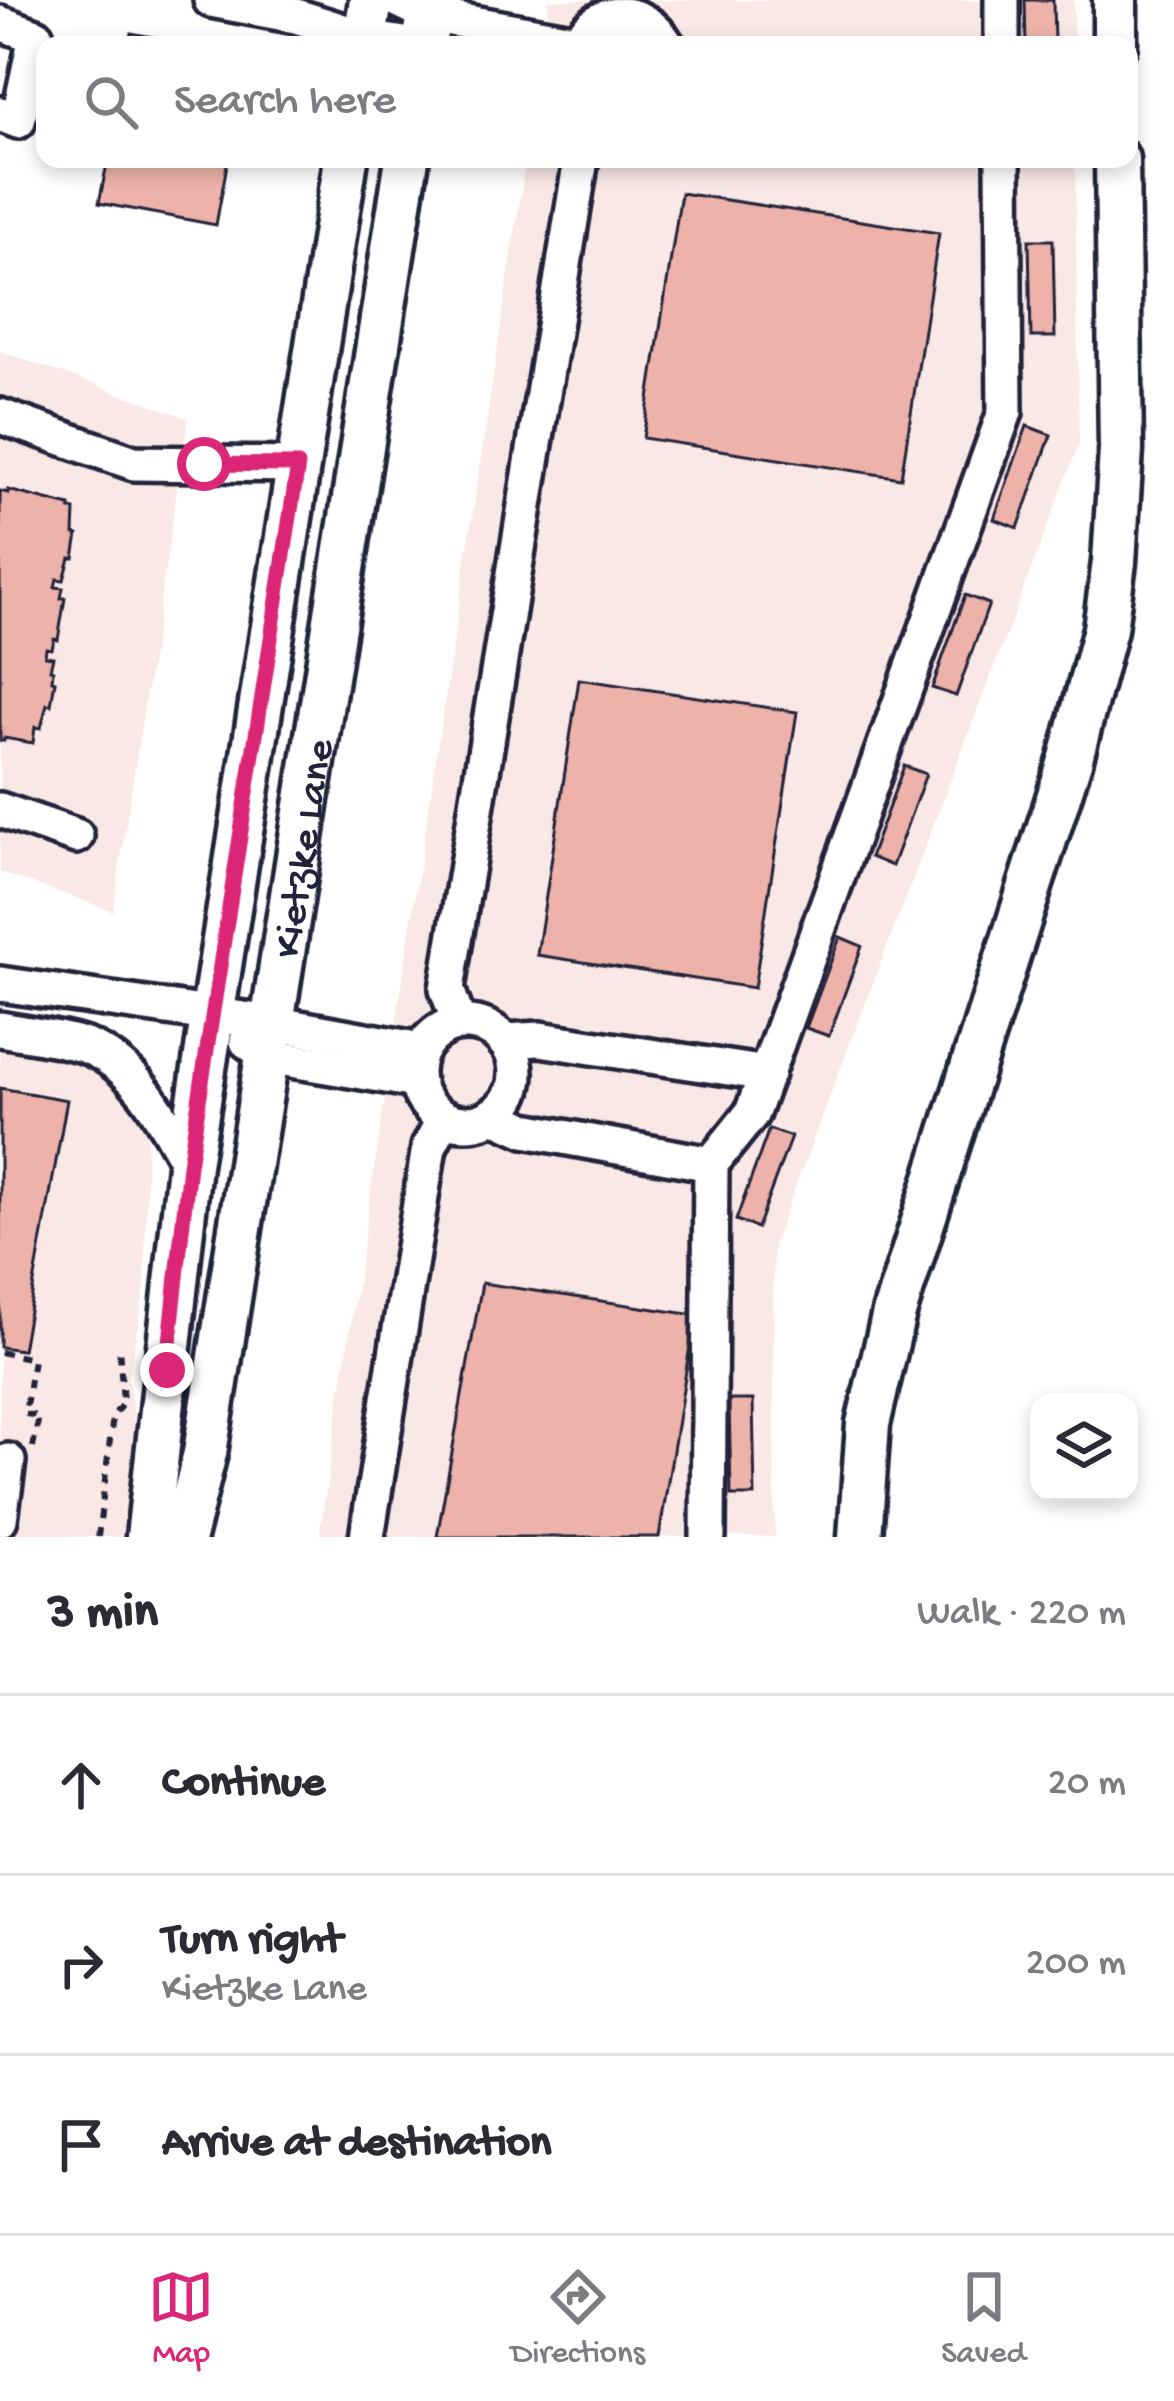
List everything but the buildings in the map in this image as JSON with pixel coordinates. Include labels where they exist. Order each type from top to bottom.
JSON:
[{"type":"main road","points":[[1115,0],[1115,36]]},
{"type":"main road","name":"Kietzke Lane","points":[[148,1537],[189,1165],[345,168]]},
{"type":"main road","name":"Kietzke Lane","points":[[184,1537],[205,1454],[406,168]]},
{"type":"main road","points":[[860,1537],[868,1424],[894,1313],[1071,758],[1106,629],[1121,450],[1117,168]]},
{"type":"main road","points":[[205,1454],[209,1537]]},
{"type":"street","points":[[211,0],[366,28],[419,21],[527,36]]},
{"type":"street","points":[[1001,0],[1002,36]]},
{"type":"street","points":[[582,36],[598,20],[628,15],[645,20],[661,36]]},
{"type":"street","points":[[0,23],[36,36],[17,121],[0,114]]},
{"type":"street","points":[[459,1023],[447,989],[579,168]]},
{"type":"street","points":[[708,1537],[711,1164],[752,1113],[1005,412],[1003,168]]},
{"type":"street","points":[[0,416],[134,463],[298,465]]},
{"type":"street","points":[[0,810],[76,836]]},
{"type":"street","points":[[0,984],[212,1014],[269,1039],[418,1065]]},
{"type":"street","points":[[459,1023],[491,1030],[504,1041],[516,1072],[505,1104],[477,1122],[460,1123],[431,1109],[421,1096],[418,1065],[430,1037],[459,1023]]},
{"type":"street","points":[[0,1030],[91,1048],[128,1072],[156,1106],[189,1165]]},
{"type":"street","points":[[504,1041],[540,1039],[766,1074]]},
{"type":"street","points":[[492,1115],[525,1130],[711,1164]]},
{"type":"street","points":[[367,1537],[429,1147],[445,1118]]},
{"type":"street","points":[[0,1519],[19,1461]]},
{"type":"path","points":[[98,1537],[113,1416],[123,1403],[119,1345]]},
{"type":"path","points":[[0,1352],[33,1359],[25,1414],[38,1416],[19,1461]]},
{"type":"shaded area","points":[[549,0],[1073,0],[1074,36],[544,36]]},
{"type":"shaded area","points":[[525,168],[1075,168],[1079,444],[773,1245],[775,1537],[319,1537]]},
{"type":"shaded area","points":[[0,351],[188,418],[113,911],[0,872]]},
{"type":"shaded area","points":[[0,1041],[87,1061],[147,1122],[145,1286],[128,1380],[141,1454],[131,1537],[0,1537]]},
{"type":"route","points":[[167,1370],[189,1165],[298,465],[204,464]]}]
